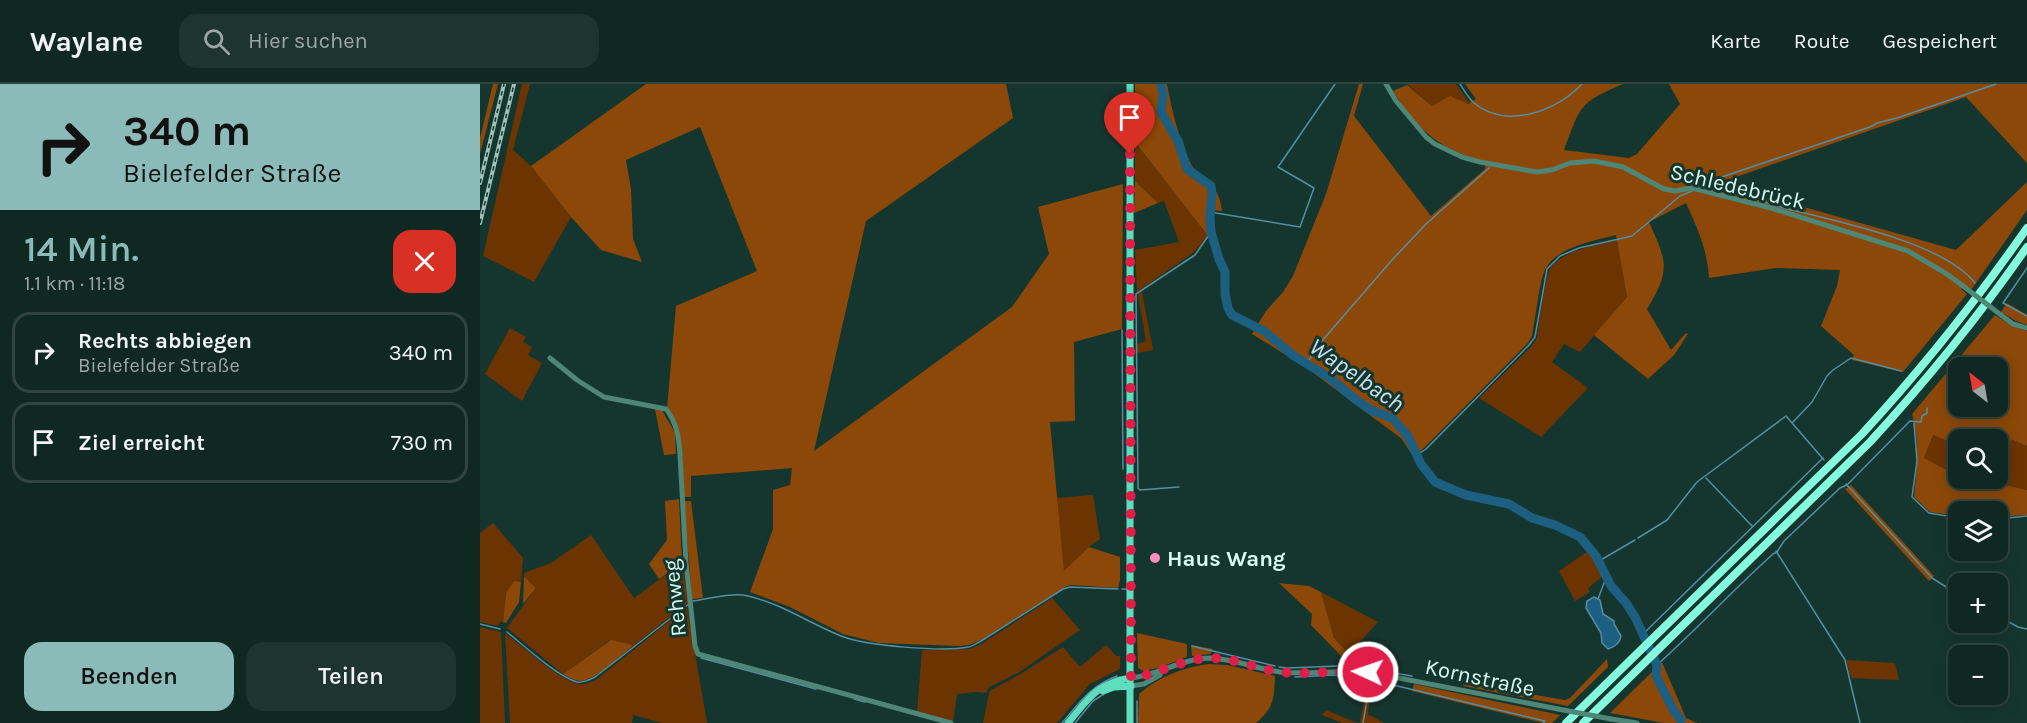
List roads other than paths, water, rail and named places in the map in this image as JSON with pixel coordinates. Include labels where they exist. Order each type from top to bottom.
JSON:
[{"type":"highway","points":[[1566,723],[1844,453],[1901,392],[1968,310],[2027,228]]},
{"type":"highway","points":[[1583,723],[1834,478],[1910,399],[1963,335],[2027,247]]},
{"type":"main road","points":[[1130,84],[1130,723]]},
{"type":"main road","points":[[1068,723],[1093,693],[1103,686],[1131,678]]},
{"type":"main road","points":[[1078,711],[1094,695],[1105,689],[1131,686]]},
{"type":"street","name":"Schledebrück","points":[[1386,84],[1396,101],[1426,137],[1462,157],[1537,172],[1588,162],[1623,167],[1664,189],[1675,191],[1692,188],[1818,222],[1908,251],[1947,274],[2013,324],[2027,328]]},
{"type":"street","name":"Rehweg","points":[[549,358],[604,397],[666,409],[669,414],[678,433],[690,604],[696,651],[704,657],[951,723]]},
{"type":"street","name":"Kornstraße","points":[[1131,678],[1143,677],[1190,661],[1210,658],[1229,660],[1277,672],[1345,670],[1368,672],[1638,723]]},
{"type":"street","name":"Kornstraße","points":[[1131,686],[1144,684],[1174,667]]},
{"type":"water","points":[[1594,597],[1600,600],[1603,614],[1614,621],[1621,636],[1617,644],[1608,649],[1602,643],[1601,633],[1586,608],[1587,601]]},
{"type":"waterway","name":"Wapelbach","points":[[1161,84],[1163,95],[1161,112],[1178,141],[1187,169],[1211,186],[1211,232],[1225,272],[1225,294],[1232,315],[1264,331],[1294,356],[1330,378],[1371,410],[1392,418],[1408,436],[1421,464],[1435,482],[1466,495],[1509,504],[1532,518],[1555,525],[1580,537],[1596,556],[1611,586],[1635,617],[1657,665],[1656,676],[1681,720]]},
{"type":"waterway","points":[[1210,212],[1300,227],[1314,188],[1278,167],[1335,84]]},
{"type":"waterway","points":[[1460,84],[1472,101],[1487,111],[1516,116],[1546,109],[1572,94],[1582,84]]},
{"type":"waterway","points":[[1697,187],[1877,123],[1996,84]]},
{"type":"waterway","points":[[1307,363],[1321,342],[1392,260],[1426,224],[1489,168]]},
{"type":"waterway","points":[[1699,186],[1732,192],[1887,235],[1939,256],[1960,269],[1975,283]]},
{"type":"waterway","points":[[1417,455],[1426,449],[1535,337],[1547,269],[1560,256],[1579,248],[1632,236],[1680,196],[1692,191]]},
{"type":"waterway","points":[[1179,487],[1140,490],[1138,488],[1136,294],[1195,255],[1211,232]]},
{"type":"waterway","points":[[2027,268],[2003,303],[2027,316]]},
{"type":"waterway","points":[[1122,330],[1123,469]]},
{"type":"waterway","points":[[1793,422],[1812,402],[1827,376],[1851,358],[1901,371]]},
{"type":"waterway","points":[[1657,665],[1777,552],[1784,541],[1840,488],[1847,485],[1910,421],[1921,422],[1922,416],[1927,413],[1927,408]]},
{"type":"waterway","points":[[1638,538],[1667,520],[1697,482],[1786,416],[1824,460]]},
{"type":"waterway","points":[[1914,423],[1917,461],[1912,497],[1929,513],[1948,516]]},
{"type":"waterway","points":[[1643,634],[1823,458]]},
{"type":"waterway","points":[[1706,478],[1752,526]]},
{"type":"waterway","points":[[1846,484],[1932,578],[1948,588]]},
{"type":"waterway","points":[[2008,518],[2027,516]]},
{"type":"waterway","points":[[1599,561],[1635,540]]},
{"type":"waterway","points":[[1776,551],[1845,660],[1860,723]]},
{"type":"waterway","points":[[1598,599],[1607,579]]},
{"type":"waterway","points":[[693,601],[728,595],[748,596],[772,604],[853,640],[941,649],[969,647],[1063,589],[1070,587],[1118,589]]},
{"type":"waterway","points":[[507,632],[560,674],[582,682],[595,677],[689,604]]},
{"type":"waterway","points":[[2008,622],[2027,629]]},
{"type":"waterway","points":[[480,624],[500,629]]},
{"type":"waterway","points":[[1192,646],[1275,666]]},
{"type":"waterway","points":[[701,658],[816,689]]},
{"type":"waterway","points":[[1279,667],[1338,666]]},
{"type":"waterway","points":[[1351,666],[1412,676]]},
{"type":"waterway","points":[[1295,677],[1333,675],[1364,678]]},
{"type":"waterway","points":[[1062,723],[1092,690],[1117,676]]},
{"type":"waterway","points":[[1372,680],[1545,721],[1543,723]]},
{"type":"waterway","points":[[1363,723],[1369,689]]},
{"type":"waterway","points":[[1075,723],[1093,701],[1104,694]]},
{"type":"waterway","points":[[854,699],[865,702]]},
{"type":"waterway","points":[[1137,701],[1137,723]]},
{"type":"railway","points":[[480,183],[504,84]]},
{"type":"railway","points":[[480,223],[514,84]]},
{"type":"place","name":"Haus Wang","points":[[1155,558]]}]
